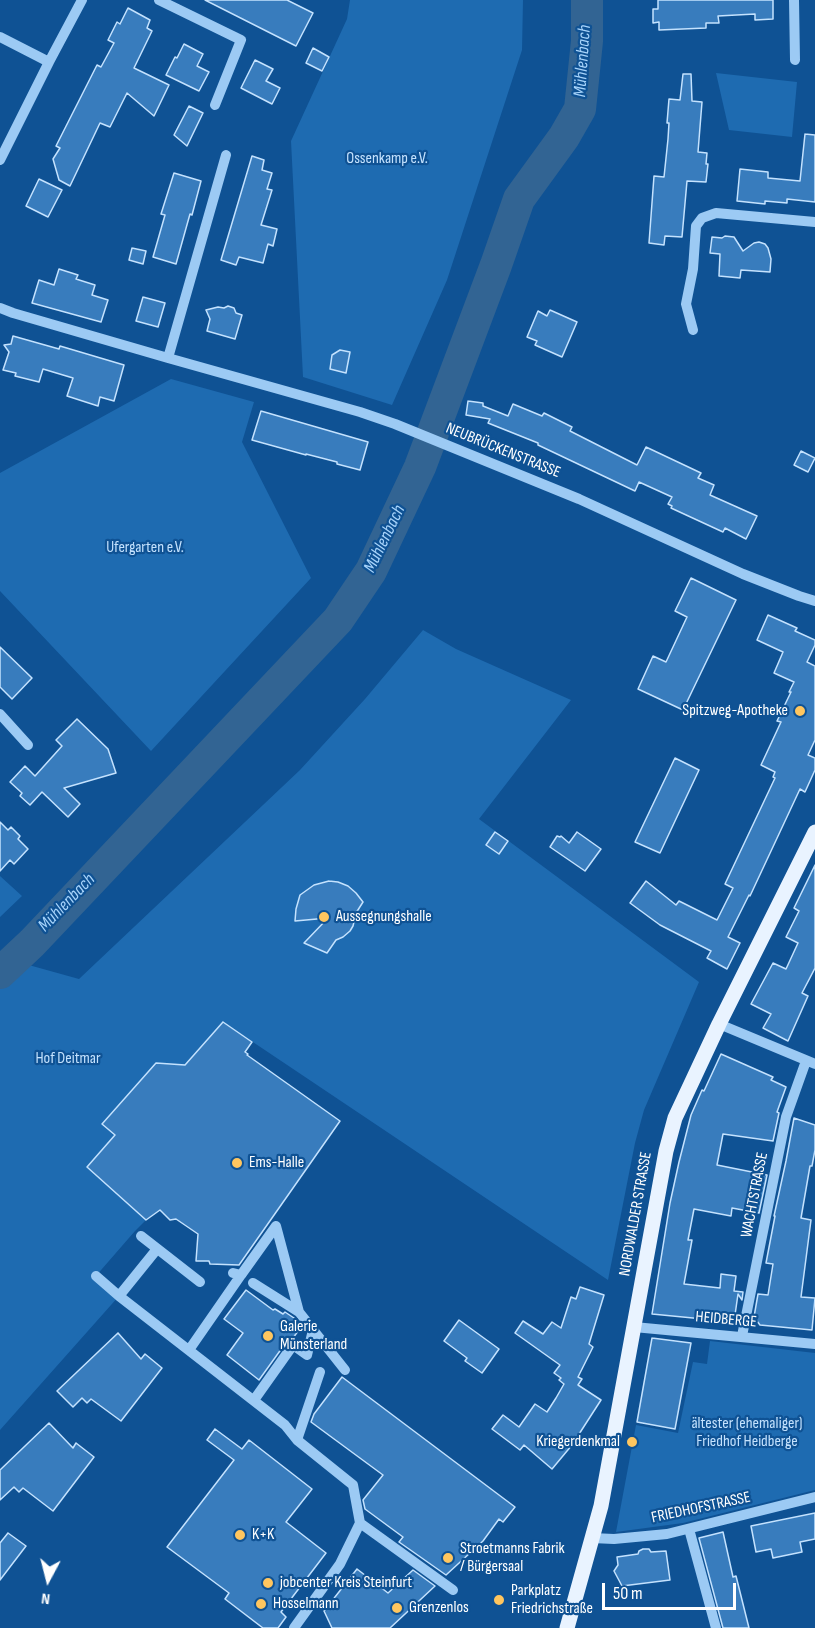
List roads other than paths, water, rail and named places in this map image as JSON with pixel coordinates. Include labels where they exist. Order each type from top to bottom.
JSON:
[{"type":"main road","name":"NORDWALDER STRASSE","points":[[567,1628],[601,1506],[666,1151],[675,1118],[719,1024],[815,832]]},
{"type":"street","points":[[0,160],[82,0]]},
{"type":"street","points":[[159,0],[240,40],[215,105]]},
{"type":"street","points":[[794,0],[795,60]]},
{"type":"street","points":[[0,38],[49,62]]},
{"type":"street","points":[[168,358],[226,155]]},
{"type":"street","points":[[693,330],[686,304],[693,269],[696,226],[702,218],[716,213],[815,222]]},
{"type":"street","name":"NEUBRÜCKENSTRASSE","points":[[0,308],[395,424],[579,499],[743,574],[815,601]]},
{"type":"street","points":[[0,714],[28,745]]},
{"type":"street","points":[[719,1024],[811,1063]]},
{"type":"street","name":"WACHTSTRASSE","points":[[742,1336],[786,1117],[811,1063]]},
{"type":"street","points":[[189,1350],[237,1274],[276,1226],[299,1312]]},
{"type":"street","points":[[141,1236],[200,1282]]},
{"type":"street","points":[[120,1296],[157,1249]]},
{"type":"street","points":[[96,1276],[285,1425],[297,1440],[353,1485],[360,1523],[340,1564],[294,1628]]},
{"type":"street","points":[[253,1283],[299,1312],[345,1370]]},
{"type":"street","name":"HEIDBERGE","points":[[634,1327],[815,1344]]},
{"type":"street","points":[[254,1400],[293,1345],[307,1355],[313,1330]]},
{"type":"street","points":[[297,1440],[320,1372]]},
{"type":"street","name":"FRIEDHOFSTRASSE","points":[[592,1538],[614,1539],[667,1534],[815,1497]]},
{"type":"street","points":[[360,1523],[453,1590]]},
{"type":"street","points":[[689,1529],[716,1628]]},
{"type":"waterway","name":"Mühlenbach","points":[[0,973],[32,943],[338,620],[371,571],[420,467],[519,199],[564,137],[580,109],[587,41],[587,0]]},
{"type":"place","name":"Spitzweg-Apotheke","points":[[800,711]]},
{"type":"place","name":"Aussegnungshalle","points":[[324,917]]},
{"type":"place","name":"Ems-Halle","points":[[237,1163]]},
{"type":"place","name":"Galerie Münsterland","points":[[268,1336]]},
{"type":"place","name":"Kriegerdenkmal","points":[[632,1442]]},
{"type":"place","name":"K+K","points":[[240,1535]]},
{"type":"place","name":"Stroetmanns Fabrik / Bürgersaal","points":[[448,1558]]},
{"type":"place","name":"jobcenter Kreis Steinfurt","points":[[268,1583]]},
{"type":"place","name":"Parkplatz Friedrichstraße","points":[[499,1600]]},
{"type":"place","name":"Hosselmann","points":[[261,1604]]},
{"type":"place","name":"Grenzenlos","points":[[397,1608]]},
{"type":"park label","name":"Ossenkamp e.V.","points":[[387,159]]},
{"type":"park label","name":"Ufergarten e.V.","points":[[145,548]]},
{"type":"park label","name":"Hof Deitmar","points":[[68,1059]]},
{"type":"park label","name":"ältester (ehemaliger) Friedhof Heidberge","points":[[747,1433]]}]
